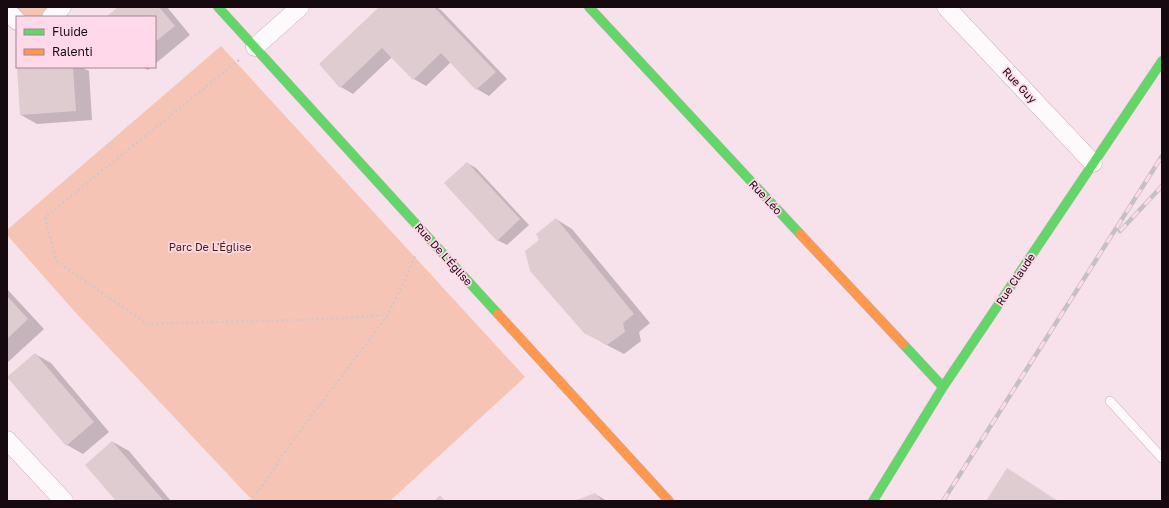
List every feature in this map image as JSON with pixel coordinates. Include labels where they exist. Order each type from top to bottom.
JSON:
[{"type":"street","points":[[52,16],[62,7]]},
{"type":"street","name":"Rue De L'Église","points":[[218,7],[669,501]]},
{"type":"street","points":[[255,47],[300,7]]},
{"type":"street","name":"Rue Léo","points":[[589,7],[943,387]]},
{"type":"street","name":"Rue Guy","points":[[946,7],[1093,163]]},
{"type":"street","points":[[7,10],[16,20]]},
{"type":"street","name":"Rue Claude","points":[[873,501],[943,387],[1162,61]]},
{"type":"street","points":[[7,440],[64,501]]},
{"type":"lane","points":[[1110,401],[1162,458]]},
{"type":"path","points":[[255,47],[45,217],[56,261],[147,324],[330,319],[388,315]]},
{"type":"path","points":[[249,501],[261,488],[296,436],[388,315],[409,271],[424,232]]},
{"type":"green space","points":[[7,7],[62,7],[52,16],[16,16]]},
{"type":"green space","name":"Parc De L'Église","points":[[221,46],[525,377],[390,501],[253,501],[76,313],[7,235],[7,230]]},
{"type":"building","points":[[118,7],[159,7],[175,26],[156,41],[156,16],[107,16]]},
{"type":"building","points":[[379,7],[434,7],[496,72],[476,90],[441,53],[413,80],[382,48],[340,88],[319,64]]},
{"type":"building","points":[[17,68],[73,68],[76,111],[20,115]]},
{"type":"building","points":[[467,162],[520,219],[497,241],[444,183]]},
{"type":"building","points":[[556,218],[634,314],[623,323],[625,332],[607,345],[584,333],[530,271],[525,251],[539,240],[536,234]]},
{"type":"building","points":[[7,296],[28,319],[7,339]]},
{"type":"building","points":[[35,353],[94,422],[66,446],[7,377]]},
{"type":"building","points":[[112,441],[164,501],[116,501],[85,465]]},
{"type":"building","points":[[1007,468],[1058,501],[986,501]]},
{"type":"building","points":[[595,493],[602,501],[574,501]]},
{"type":"building","points":[[440,495],[445,501],[434,501]]},
{"type":"railway","points":[[943,501],[1162,156]]},
{"type":"railway","points":[[1120,231],[1162,186]]},
{"type":"traffic: fast","points":[[218,7],[498,314]]},
{"type":"traffic: fast","points":[[589,7],[800,234]]},
{"type":"traffic: fast","points":[[873,501],[943,387],[1162,61]]},
{"type":"traffic: fast","points":[[903,344],[943,387]]},
{"type":"traffic: slow","points":[[800,234],[903,344]]},
{"type":"traffic: slow","points":[[498,314],[669,501]]}]
